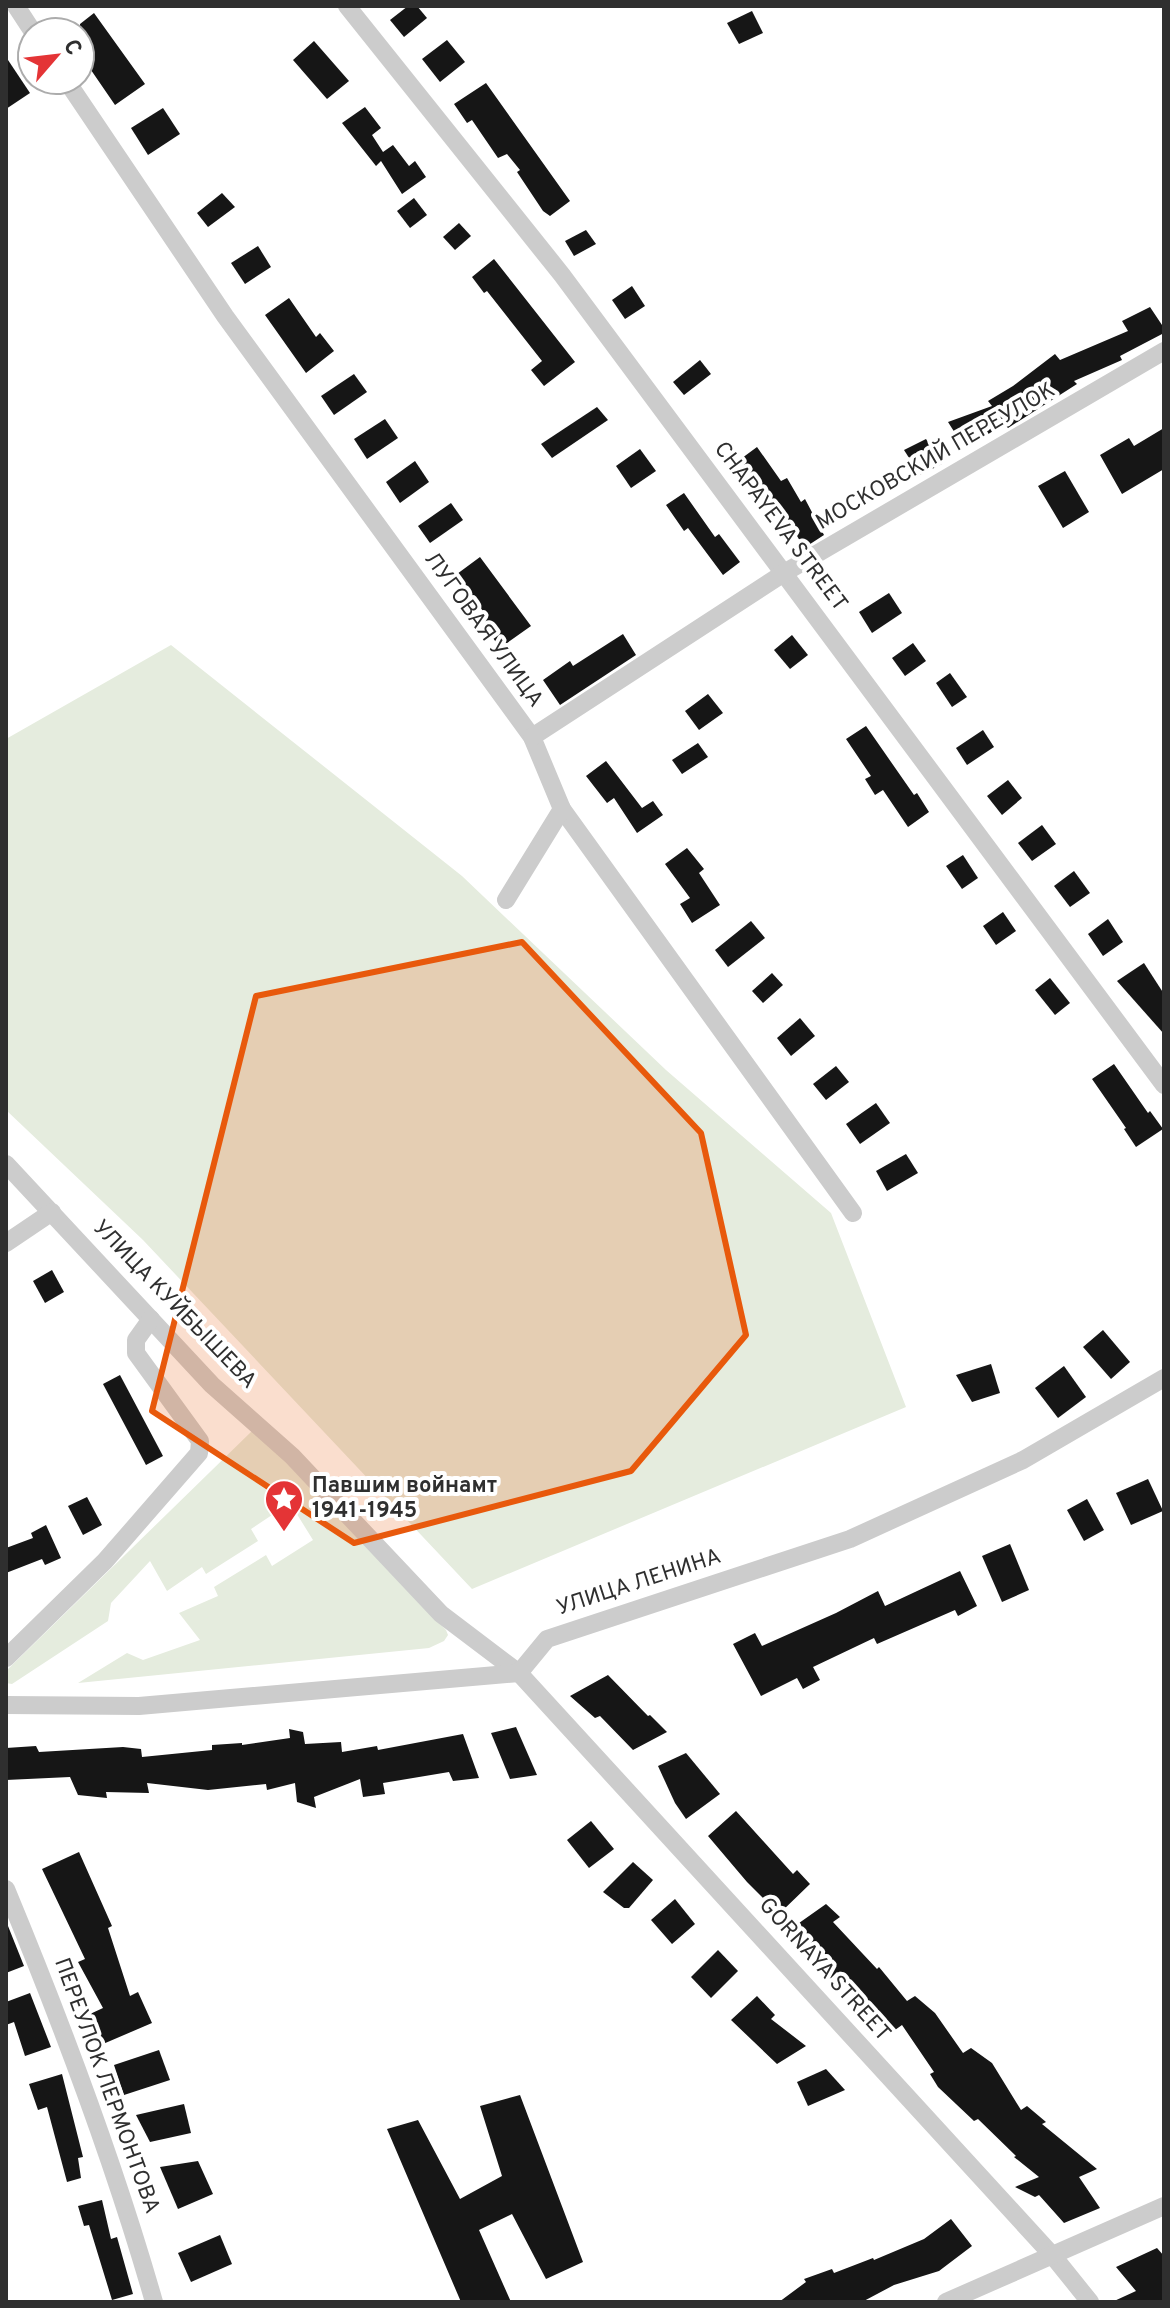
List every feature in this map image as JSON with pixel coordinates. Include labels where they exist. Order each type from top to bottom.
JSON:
[{"type":"street","name":"CHAPAYEVA STREET","points":[[347,6],[562,275],[1164,1085]]},
{"type":"street","name":"ЛУГОВАЯ УЛИЦА","points":[[77,96],[225,316],[532,737],[562,809],[853,1213]]},
{"type":"street","name":"МОСКОВСКИЙ ПЕРЕУЛОК","points":[[532,737],[784,573],[1164,351]]},
{"type":"street","points":[[506,900],[562,809]]},
{"type":"street","name":"УЛИЦА КУЙБЫШЕВА","points":[[6,1164],[212,1385],[292,1456],[441,1614],[519,1673]]},
{"type":"street","points":[[6,1243],[52,1212]]},
{"type":"street","points":[[6,1658],[105,1561],[199,1453],[200,1441],[136,1353],[136,1340],[151,1319]]},
{"type":"street","name":"УЛИЦА ЛЕНИНА","points":[[519,1673],[547,1639],[850,1539],[1023,1460],[1164,1378]]},
{"type":"street","points":[[6,1705],[139,1706],[519,1673]]},
{"type":"street","name":"GORNAYA STREET","points":[[519,1673],[1053,2256],[1090,2302]]},
{"type":"street","name":"ПЕРЕУЛОК ЛЕРМОНТОВА","points":[[6,1889],[37,1963],[130,2221],[154,2302]]},
{"type":"street","points":[[946,2302],[1164,2206]]},
{"type":"highlighted area","points":[[522,942],[701,1133],[746,1335],[631,1471],[354,1543],[152,1411],[256,996]]},
{"type":"shaded area","points":[[171,645],[462,876],[666,1070],[831,1213],[906,1407],[472,1589],[143,1240],[6,1110],[6,739]]},
{"type":"shaded area","points":[[252,1431],[258,1433],[446,1630],[448,1635],[444,1641],[429,1648],[78,1683],[127,1653],[143,1660],[200,1640],[179,1613],[218,1596],[214,1587],[266,1555],[272,1566],[313,1540],[290,1503],[251,1529],[258,1541],[206,1574],[202,1567],[167,1591],[150,1561],[111,1603],[108,1621],[12,1684],[6,1683],[6,1671]]},
{"type":"building","points":[[408,6],[417,6],[427,18],[404,37],[390,20]]},
{"type":"building","points":[[752,11],[763,33],[739,44],[727,23]]},
{"type":"building","points":[[94,13],[145,84],[115,105],[96,77],[96,16],[90,16]]},
{"type":"building","points":[[447,40],[465,62],[440,82],[422,59]]},
{"type":"building","points":[[314,41],[349,81],[327,99],[293,60]]},
{"type":"building","points":[[6,57],[16,72],[16,96],[26,96],[6,109]]},
{"type":"building","points":[[486,83],[570,201],[550,216],[543,211],[517,172],[520,170],[507,154],[498,158],[472,120],[467,123],[454,104]]},
{"type":"building","points":[[365,107],[381,128],[372,135],[383,152],[393,145],[409,166],[415,161],[426,177],[402,194],[381,161],[376,166],[342,123]]},
{"type":"building","points":[[163,108],[180,134],[148,155],[131,128]]},
{"type":"building","points":[[222,193],[235,207],[208,227],[197,213]]},
{"type":"building","points":[[414,198],[427,215],[410,228],[397,211]]},
{"type":"building","points":[[459,223],[471,236],[455,250],[443,237]]},
{"type":"building","points":[[586,230],[596,244],[574,256],[565,241]]},
{"type":"building","points":[[258,246],[271,267],[245,284],[231,263]]},
{"type":"building","points":[[494,259],[575,362],[544,386],[531,370],[542,361],[487,291],[484,293],[472,277]]},
{"type":"building","points":[[632,286],[645,306],[625,319],[612,300]]},
{"type":"building","points":[[289,298],[316,337],[320,333],[334,351],[306,373],[265,315]]},
{"type":"building","points":[[1150,307],[1164,333],[1120,356],[1122,360],[1074,381],[1077,384],[1008,428],[1004,424],[965,449],[948,422],[992,406],[988,401],[1055,354],[1060,360],[1128,331],[1122,321]]},
{"type":"building","points":[[700,360],[711,374],[684,395],[673,382]]},
{"type":"building","points":[[354,374],[367,392],[334,415],[321,396]]},
{"type":"building","points":[[597,407],[608,420],[552,458],[541,444]]},
{"type":"building","points":[[385,419],[398,438],[367,459],[354,439]]},
{"type":"building","points":[[1164,428],[1164,469],[1122,494],[1100,455],[1129,438],[1134,446]]},
{"type":"building","points":[[926,439],[942,464],[920,475],[904,450]]},
{"type":"building","points":[[757,447],[781,481],[787,478],[801,502],[805,499],[824,535],[804,548],[777,501],[772,504],[755,475],[750,479],[738,461]]},
{"type":"building","points":[[640,449],[656,471],[631,488],[616,466]]},
{"type":"building","points":[[415,461],[429,482],[400,503],[386,482]]},
{"type":"building","points":[[1065,471],[1089,512],[1063,528],[1038,486]]},
{"type":"building","points":[[684,493],[715,537],[719,534],[740,562],[723,575],[688,528],[684,531],[666,505]]},
{"type":"building","points":[[451,503],[463,520],[430,543],[418,526]]},
{"type":"building","points":[[480,557],[531,626],[500,648],[479,618],[485,614],[457,574]]},
{"type":"building","points":[[889,593],[902,613],[872,633],[859,612]]},
{"type":"building","points":[[623,634],[636,655],[560,705],[543,680],[570,661],[573,666]]},
{"type":"building","points":[[792,635],[808,655],[790,669],[774,650]]},
{"type":"building","points":[[913,643],[926,661],[905,676],[892,658]]},
{"type":"building","points":[[950,673],[967,697],[952,707],[936,683]]},
{"type":"building","points":[[708,694],[723,713],[699,730],[685,711]]},
{"type":"building","points":[[866,726],[929,812],[908,827],[883,790],[875,795],[865,779],[871,776],[846,739]]},
{"type":"building","points":[[983,730],[994,747],[967,765],[956,748]]},
{"type":"building","points":[[698,743],[708,757],[682,774],[672,760]]},
{"type":"building","points":[[606,761],[642,808],[653,801],[663,815],[637,833],[614,798],[607,803],[586,776]]},
{"type":"building","points":[[1008,780],[1022,798],[1002,815],[987,796]]},
{"type":"building","points":[[1042,825],[1056,844],[1032,861],[1018,843]]},
{"type":"building","points":[[687,848],[704,869],[699,873],[720,905],[692,923],[680,904],[690,898],[665,864]]},
{"type":"building","points":[[963,855],[978,878],[962,889],[946,866]]},
{"type":"building","points":[[1074,871],[1090,893],[1070,907],[1054,886]]},
{"type":"building","points":[[1003,912],[1016,931],[996,945],[983,926]]},
{"type":"building","points":[[1108,919],[1123,942],[1103,956],[1088,934]]},
{"type":"building","points":[[751,921],[765,938],[728,967],[715,950]]},
{"type":"building","points":[[1144,963],[1164,994],[1164,1034],[1117,981]]},
{"type":"building","points":[[772,973],[783,985],[763,1003],[752,991]]},
{"type":"building","points":[[1050,978],[1070,1003],[1055,1015],[1035,990]]},
{"type":"building","points":[[800,1018],[815,1036],[791,1056],[777,1038]]},
{"type":"building","points":[[1114,1064],[1163,1129],[1136,1147],[1092,1079]]},
{"type":"building","points":[[836,1066],[849,1082],[826,1100],[813,1084]]},
{"type":"building","points":[[876,1103],[890,1123],[860,1144],[846,1124]]},
{"type":"building","points":[[906,1154],[918,1173],[887,1191],[876,1171]]},
{"type":"building","points":[[52,1270],[64,1292],[45,1303],[33,1281]]},
{"type":"building","points":[[1103,1330],[1130,1362],[1111,1379],[1083,1347]]},
{"type":"building","points":[[991,1364],[1000,1393],[972,1402],[956,1375]]},
{"type":"building","points":[[1064,1366],[1086,1397],[1058,1418],[1035,1388]]},
{"type":"building","points":[[120,1375],[163,1456],[146,1465],[103,1384]]},
{"type":"building","points":[[1148,1479],[1163,1511],[1131,1525],[1116,1493]]},
{"type":"building","points":[[87,1497],[102,1525],[83,1535],[68,1506]]},
{"type":"building","points":[[1087,1499],[1104,1530],[1084,1541],[1067,1510]]},
{"type":"building","points":[[46,1525],[61,1558],[45,1565],[42,1559],[6,1573],[6,1548],[33,1538],[31,1533]]},
{"type":"building","points":[[1010,1544],[1029,1590],[1002,1602],[982,1556]]},
{"type":"building","points":[[960,1571],[977,1606],[958,1616],[955,1610],[877,1644],[874,1638],[813,1667],[820,1680],[803,1689],[797,1678],[761,1696],[733,1644],[755,1633],[762,1646],[878,1591],[885,1606]]},
{"type":"building","points":[[608,1675],[667,1732],[633,1750],[600,1716],[595,1718],[570,1696]]},
{"type":"building","points":[[516,1727],[537,1775],[510,1779],[491,1733]]},
{"type":"building","points":[[289,1729],[303,1732],[305,1744],[341,1742],[342,1752],[377,1746],[378,1750],[463,1734],[479,1778],[453,1781],[449,1772],[383,1783],[385,1794],[363,1797],[360,1779],[314,1797],[316,1808],[297,1802],[295,1783],[267,1790],[266,1784],[208,1790],[147,1783],[149,1793],[106,1792],[107,1798],[78,1795],[70,1777],[6,1780],[6,1748],[36,1746],[39,1752],[123,1747],[141,1749],[142,1757],[212,1750],[212,1745],[242,1745],[290,1738]]},
{"type":"building","points":[[686,1753],[720,1794],[686,1819],[658,1766]]},
{"type":"building","points":[[736,1811],[793,1874],[797,1870],[810,1884],[779,1914],[708,1836]]},
{"type":"building","points":[[591,1821],[614,1849],[589,1868],[567,1840]]},
{"type":"building","points":[[79,1852],[112,1926],[108,1928],[130,1996],[138,1992],[152,2023],[103,2044],[90,2014],[103,2008],[78,1962],[85,1959],[42,1869]]},
{"type":"building","points":[[633,1862],[653,1880],[629,1908],[624,1908],[603,1892]]},
{"type":"building","points":[[675,1899],[695,1924],[672,1944],[651,1920]]},
{"type":"building","points":[[826,1904],[840,1917],[833,1922],[877,1969],[879,1967],[907,2001],[915,1996],[935,2013],[963,2053],[971,2048],[992,2063],[1021,2110],[1027,2106],[1046,2122],[1042,2124],[1097,2169],[1079,2177],[1100,2208],[1064,2223],[1039,2195],[1035,2197],[1015,2187],[1039,2177],[1014,2157],[978,2119],[974,2121],[938,2087],[930,2074],[934,2072],[902,2025],[895,2030],[864,2005],[837,1972],[828,1981],[813,1966],[823,1956],[792,1928]]},
{"type":"building","points":[[6,1921],[24,1966],[6,1973]]},
{"type":"building","points":[[718,1950],[738,1971],[711,1998],[691,1977]]},
{"type":"building","points":[[30,1993],[51,2047],[25,2056],[14,2022],[6,2025],[6,2002]]},
{"type":"building","points":[[757,1996],[775,2015],[771,2019],[806,2046],[777,2064],[731,2020]]},
{"type":"building","points":[[159,2050],[170,2080],[124,2095],[114,2065]]},
{"type":"building","points":[[826,2069],[845,2090],[808,2106],[797,2082]]},
{"type":"building","points":[[62,2074],[83,2157],[78,2158],[81,2178],[67,2182],[47,2107],[38,2110],[29,2084]]},
{"type":"building","points":[[520,2095],[583,2262],[546,2279],[512,2214],[479,2230],[511,2302],[461,2302],[387,2129],[418,2120],[460,2199],[502,2176],[480,2106]]},
{"type":"building","points":[[184,2104],[191,2133],[150,2142],[136,2115]]},
{"type":"building","points":[[198,2161],[213,2194],[178,2209],[160,2167]]},
{"type":"building","points":[[102,2200],[111,2239],[117,2237],[133,2294],[112,2300],[89,2225],[84,2226],[78,2206]]},
{"type":"building","points":[[951,2219],[972,2246],[939,2271],[894,2285],[862,2302],[779,2302],[806,2282],[804,2279],[874,2260],[924,2239]]},
{"type":"building","points":[[220,2235],[232,2264],[191,2282],[178,2253]]},
{"type":"building","points":[[1157,2248],[1164,2256],[1164,2302],[1112,2302],[1136,2291],[1116,2267]]},
{"type":"place","name":"Павшим войнамт 1941-1945","points":[[284,1533]]}]
